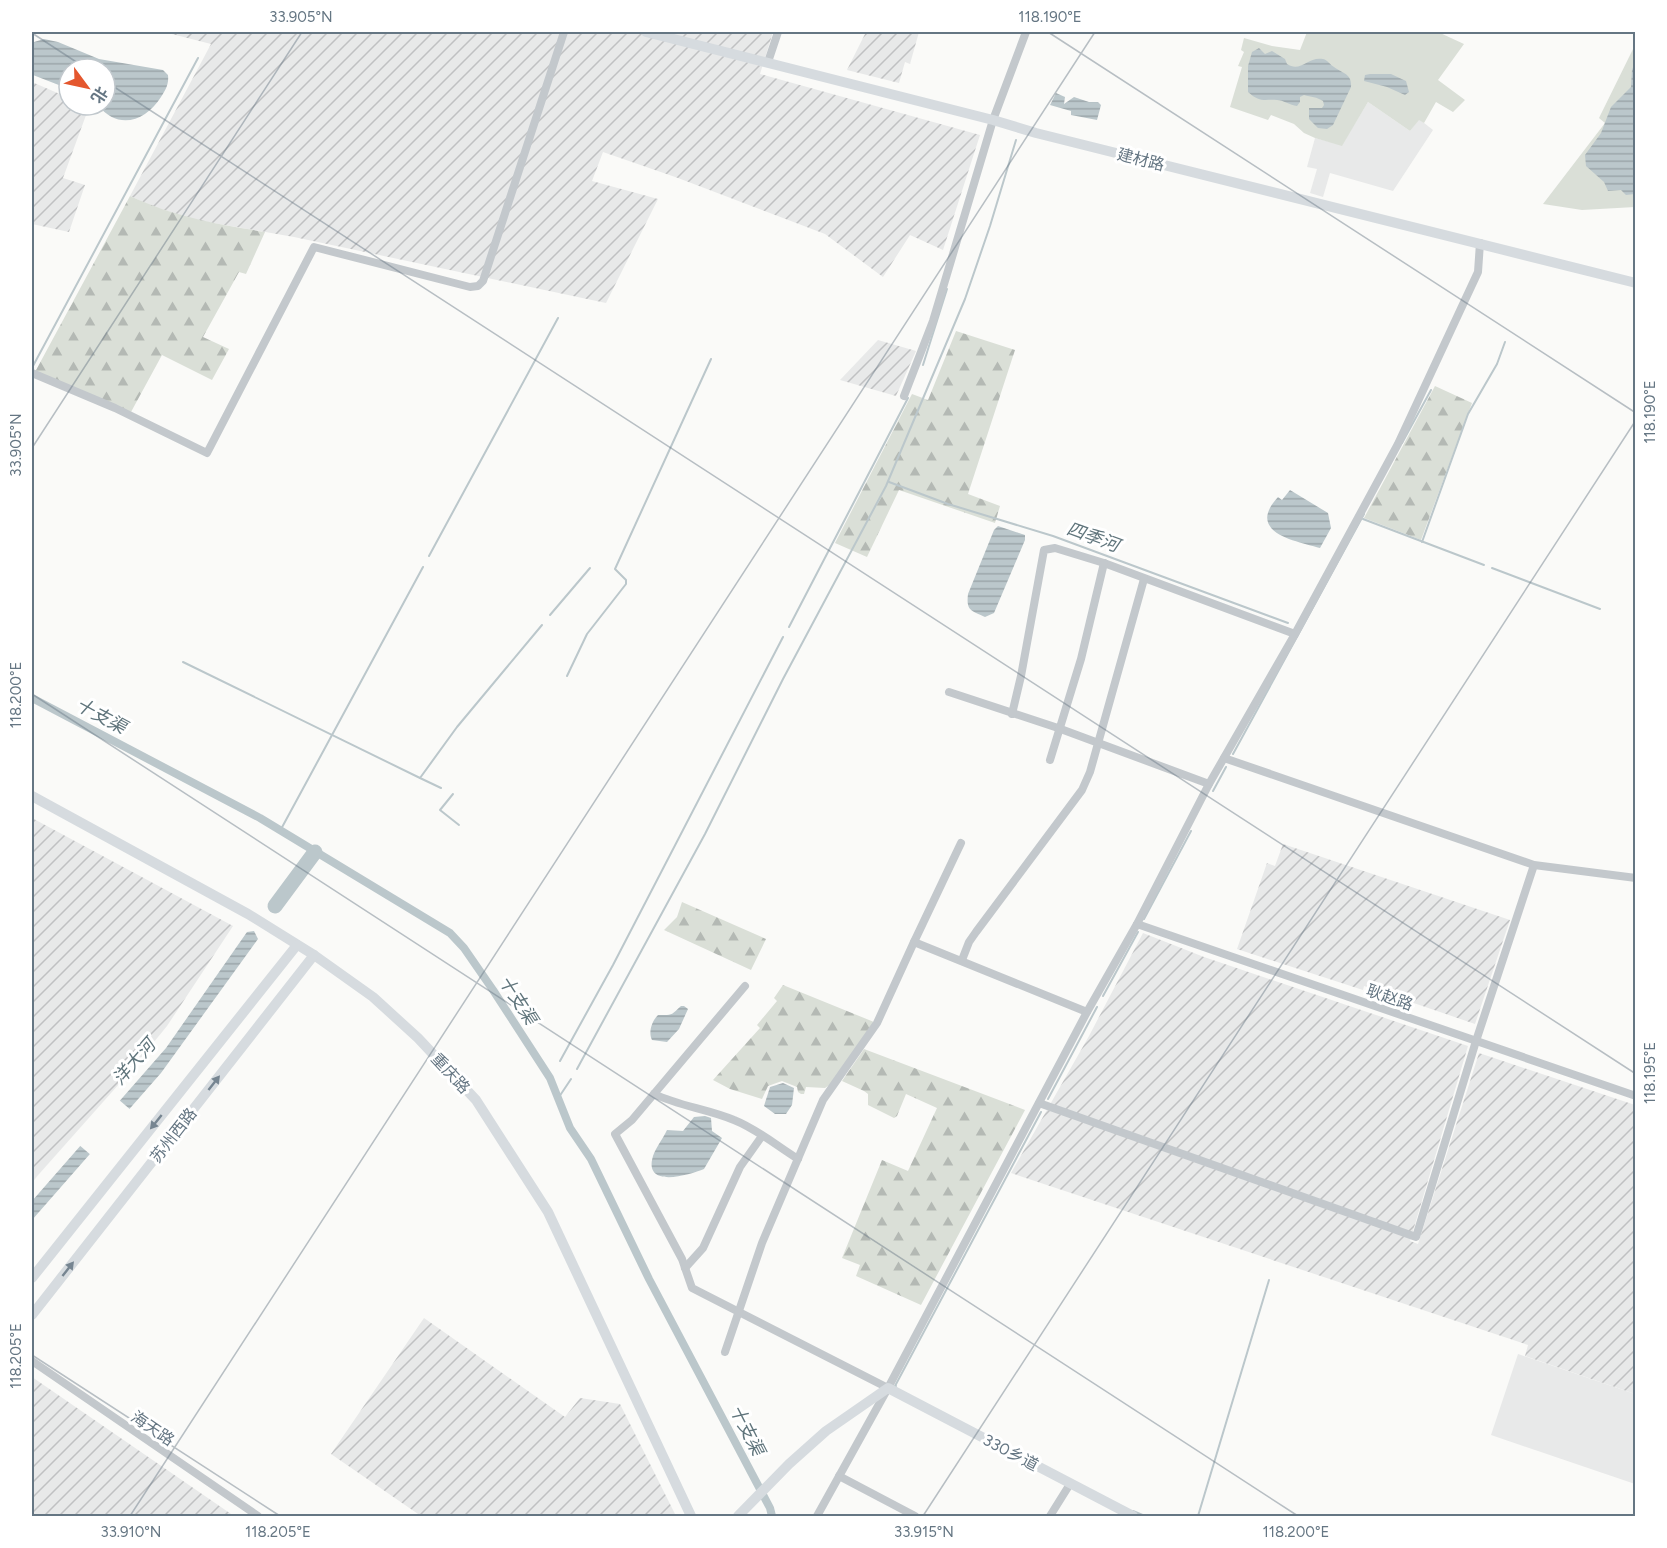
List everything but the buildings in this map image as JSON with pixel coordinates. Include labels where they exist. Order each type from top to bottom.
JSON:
[{"type":"street","points":[[32,373],[115,408],[207,453],[314,248],[454,284],[478,286],[483,281],[564,32]]},
{"type":"street","name":"建材路","points":[[646,32],[681,36],[768,62],[1036,133],[1635,283]]},
{"type":"street","points":[[768,62],[778,32]]},
{"type":"street","points":[[904,396],[933,321],[993,120],[1026,32]]},
{"type":"street","points":[[817,1516],[888,1388],[1087,1012],[1137,924],[1209,784],[1295,634],[1398,444],[1478,272],[1480,243]]},
{"type":"street","points":[[1012,714],[1044,550],[1055,548],[1104,563],[1295,634]]},
{"type":"street","points":[[1050,760],[1081,659],[1104,563]]},
{"type":"street","points":[[962,960],[969,942],[1074,802],[1090,772],[1144,579]]},
{"type":"street","points":[[949,692],[1058,728],[1209,784]]},
{"type":"street","points":[[1224,758],[1534,865],[1635,878]]},
{"type":"street","name":"重庆路","points":[[32,796],[249,914],[314,955],[373,997],[418,1038],[476,1100],[548,1212],[691,1516]]},
{"type":"street","points":[[725,1352],[762,1243],[823,1100],[877,1023],[961,843]]},
{"type":"street","points":[[1039,1104],[1416,1237],[1476,1041],[1534,865]]},
{"type":"street","name":"耿赵路","points":[[1137,924],[1635,1096]]},
{"type":"street","points":[[915,942],[1087,1012]]},
{"type":"street","name":"苏州西路","points":[[32,1278],[297,945]]},
{"type":"street","name":"苏州西路","points":[[32,1315],[314,955]]},
{"type":"street","points":[[745,986],[632,1120],[615,1134],[677,1250],[692,1288],[888,1388]]},
{"type":"street","points":[[255,998],[270,1011]]},
{"type":"street","points":[[654,1094],[733,1119],[798,1159]]},
{"type":"street","points":[[685,1268],[703,1248],[740,1167],[762,1136]]},
{"type":"street","name":"海天路","points":[[32,1361],[258,1516]]},
{"type":"street","points":[[741,1513],[789,1464],[826,1431],[888,1388]]},
{"type":"street","name":"330乡道","points":[[888,1388],[1133,1516]]},
{"type":"street","points":[[839,1476],[915,1516]]},
{"type":"street","points":[[1050,1516],[1071,1484]]},
{"type":"shaded area","points":[[164,32],[773,32],[760,74],[980,135],[943,250],[910,235],[883,277],[825,234],[603,152],[592,181],[658,199],[606,303],[294,237],[196,220],[154,207],[130,196],[211,44]]},
{"type":"shaded area","points":[[866,32],[919,32],[910,64],[905,62],[899,83],[847,70]]},
{"type":"shaded area","points":[[44,39],[58,42],[94,57],[57,57],[57,84],[33,75],[34,42]]},
{"type":"shaded area","points":[[1259,48],[1265,54],[1272,51],[1285,59],[1287,64],[1296,67],[1313,60],[1325,60],[1349,77],[1351,87],[1333,125],[1327,129],[1318,128],[1309,119],[1309,108],[1322,108],[1324,105],[1323,101],[1318,99],[1304,95],[1300,97],[1297,106],[1279,100],[1259,99],[1248,92],[1248,66],[1252,52]]},
{"type":"shaded area","points":[[117,62],[163,70],[168,75],[167,86],[148,112],[131,120],[112,117],[117,117]]},
{"type":"shaded area","points":[[1635,62],[1635,194],[1626,195],[1621,190],[1608,191],[1604,182],[1586,166],[1585,155],[1601,133],[1611,107],[1631,87]]},
{"type":"shaded area","points":[[1391,74],[1406,81],[1409,92],[1405,95],[1364,81],[1365,75]]},
{"type":"shaded area","points":[[32,82],[57,93],[57,117],[85,117],[63,178],[85,185],[69,232],[32,224]]},
{"type":"shaded area","points":[[1056,93],[1065,97],[1064,104],[1074,97],[1089,102],[1098,102],[1101,105],[1097,120],[1071,115],[1071,111],[1050,105]]},
{"type":"shaded area","points":[[1368,102],[1410,131],[1419,119],[1433,130],[1393,191],[1330,173],[1323,197],[1310,193],[1317,169],[1307,167],[1315,138],[1342,145]]},
{"type":"shaded area","points":[[878,340],[916,351],[896,396],[840,380]]},
{"type":"shaded area","points":[[1290,490],[1328,513],[1331,528],[1320,548],[1287,538],[1270,527],[1267,519],[1269,509],[1278,497],[1282,500]]},
{"type":"shaded area","points":[[998,526],[1025,535],[1025,540],[994,613],[985,617],[970,609],[968,594],[994,530]]},
{"type":"shaded area","points":[[32,818],[233,926],[167,1026],[127,1075],[32,1182]]},
{"type":"shaded area","points":[[1283,844],[1510,920],[1475,1024],[1364,986],[1363,990],[1237,949],[1267,863],[1275,866]]},
{"type":"shaded area","points":[[254,931],[258,939],[161,1073],[32,1220],[32,1201],[166,1048],[247,932]]},
{"type":"shaded area","points":[[1143,933],[1204,957],[1468,1046],[1410,1241],[1418,1244],[1479,1053],[1635,1105],[1635,1394],[1525,1356],[1528,1345],[1011,1173],[1089,1036]]},
{"type":"shaded area","points":[[681,1006],[688,1009],[679,1029],[667,1042],[652,1040],[652,1023],[656,1017],[671,1014]]},
{"type":"shaded area","points":[[783,1083],[794,1088],[792,1105],[786,1114],[775,1114],[764,1106],[770,1087]]},
{"type":"shaded area","points":[[694,1117],[711,1118],[712,1131],[722,1138],[704,1169],[669,1177],[655,1173],[652,1166],[653,1156],[667,1130],[683,1131]]},
{"type":"shaded area","points":[[424,1318],[565,1417],[580,1398],[620,1404],[676,1516],[421,1516],[331,1454]]},
{"type":"shaded area","points":[[1518,1354],[1635,1394],[1635,1484],[1491,1435]]},
{"type":"shaded area","points":[[32,1377],[234,1516],[32,1516]]},
{"type":"green space","points":[[1307,32],[1438,32],[1464,44],[1438,80],[1465,100],[1453,112],[1436,102],[1424,123],[1419,120],[1410,131],[1368,102],[1342,146],[1315,138],[1304,133],[1294,124],[1271,115],[1268,120],[1230,107],[1242,67],[1238,66],[1244,52],[1241,50],[1244,38],[1272,46],[1300,50]]},
{"type":"green space","points":[[1635,45],[1635,207],[1582,210],[1543,204],[1605,123],[1599,118]]},
{"type":"green space","points":[[130,196],[180,215],[265,232],[246,274],[239,272],[203,337],[229,349],[212,380],[162,355],[131,412],[35,372]]},
{"type":"green space","points":[[956,331],[1015,350],[968,494],[1000,506],[995,523],[899,490],[867,557],[835,543],[912,394],[928,400]]},
{"type":"green space","points":[[1435,386],[1472,403],[1421,540],[1364,518]]},
{"type":"green space","points":[[682,902],[766,939],[751,970],[664,930],[677,917]]},
{"type":"green space","points":[[783,985],[874,1022],[831,1084],[825,1088],[806,1087],[804,1094],[801,1094],[797,1087],[782,1081],[768,1086],[762,1099],[730,1089],[713,1080],[760,1028],[757,1025],[777,1001],[774,998]]},
{"type":"green space","points":[[864,1049],[1025,1110],[921,1305],[856,1276],[860,1265],[842,1258],[882,1160],[908,1171],[937,1108],[906,1094],[894,1118],[868,1105],[868,1094],[842,1081]]},
{"type":"pier","points":[[118,1099],[132,1111],[92,1156],[78,1144]]},
{"type":"waterway","points":[[33,366],[198,58]]},
{"type":"waterway","points":[[577,1069],[705,834],[783,679],[886,486],[965,299],[1016,140]]},
{"type":"waterway","points":[[923,365],[947,289]]},
{"type":"waterway","points":[[429,556],[558,318]]},
{"type":"waterway","points":[[1422,542],[1468,414],[1497,364],[1505,342]]},
{"type":"waterway","points":[[567,676],[587,634],[626,584],[626,580],[615,569],[711,359]]},
{"type":"waterway","points":[[1402,443],[1431,390]]},
{"type":"waterway","points":[[789,627],[908,398]]},
{"type":"waterway","name":"四季河","points":[[889,482],[948,504],[1053,536],[1288,623]]},
{"type":"waterway","name":"四季河","points":[[1233,754],[1364,514]]},
{"type":"waterway","points":[[1363,519],[1484,565]]},
{"type":"waterway","points":[[280,831],[423,567]]},
{"type":"waterway","points":[[550,615],[590,568]]},
{"type":"waterway","points":[[1492,568],[1600,609]]},
{"type":"waterway","points":[[441,788],[420,778],[457,727],[542,625]]},
{"type":"waterway","points":[[560,1061],[613,965],[783,637]]},
{"type":"waterway","points":[[183,662],[420,778]]},
{"type":"waterway","name":"十支渠","points":[[32,698],[260,818],[450,933],[464,948],[550,1078],[570,1128],[591,1159],[649,1279],[770,1508],[772,1516]]},
{"type":"waterway","points":[[1213,791],[1226,767]]},
{"type":"waterway","points":[[453,794],[440,810],[459,825]]},
{"type":"waterway","points":[[1144,919],[1191,831]]},
{"type":"waterway","name":"洋大河","points":[[275,906],[315,852]]},
{"type":"waterway","points":[[1103,996],[1138,932]]},
{"type":"waterway","points":[[1048,1099],[1097,1007]]},
{"type":"waterway","points":[[557,1100],[571,1079]]},
{"type":"waterway","points":[[896,1386],[1041,1112]]},
{"type":"waterway","points":[[1198,1516],[1269,1280]]},
{"type":"waterway","points":[[1133,1511],[1145,1516]]}]
